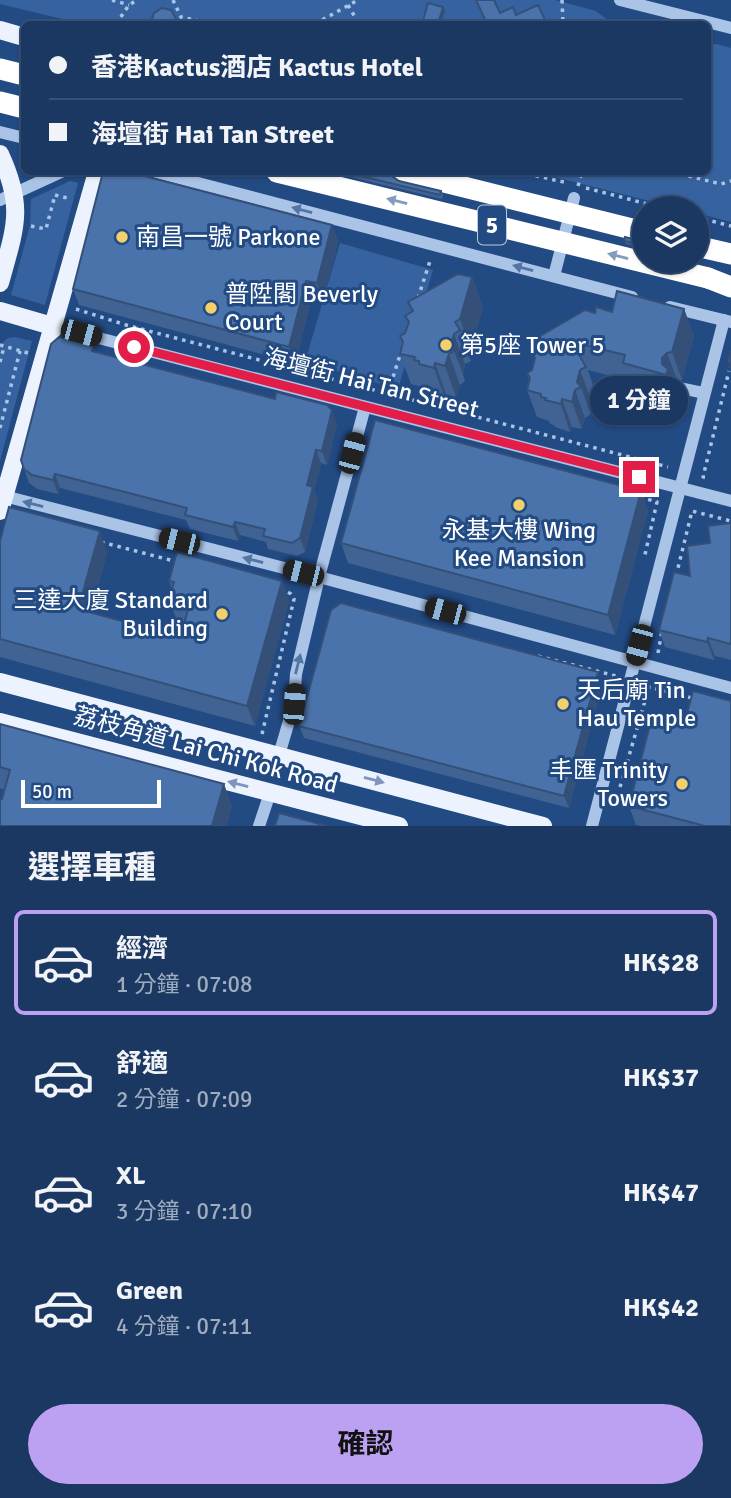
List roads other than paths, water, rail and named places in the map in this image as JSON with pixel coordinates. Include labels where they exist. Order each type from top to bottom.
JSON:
[{"type":"highway","points":[[0,69],[21,74]]},
{"type":"highway","points":[[0,102],[21,107]]},
{"type":"highway","name":"5","points":[[289,175],[731,285]]},
{"type":"highway","name":"5","points":[[416,175],[632,229]]},
{"type":"main road","points":[[0,30],[21,36]]},
{"type":"main road","points":[[0,154],[7,196],[16,222],[0,283]]},
{"type":"main road","points":[[1,501],[96,175]]},
{"type":"main road","name":"海壇街 Hai Tan Street","points":[[0,311],[52,326]]},
{"type":"main road","name":"荔枝角道 Lai Chi Kok Road","points":[[0,682],[543,826]]},
{"type":"main road","name":"荔枝角道 Lai Chi Kok Road","points":[[0,722],[399,826]]},
{"type":"street","points":[[620,0],[703,21]]},
{"type":"street","points":[[711,23],[731,28]]},
{"type":"street","points":[[0,132],[21,137]]},
{"type":"street","points":[[7,196],[54,175]]},
{"type":"street","points":[[167,175],[727,321],[704,393],[592,826]]},
{"type":"street","points":[[554,276],[574,198]]},
{"type":"street","name":"海壇街 Hai Tan Street","points":[[52,326],[731,501]]},
{"type":"street","points":[[680,388],[704,393]]},
{"type":"street","points":[[279,755],[294,704],[296,674],[319,577],[365,407]]},
{"type":"street","points":[[1,501],[319,577],[731,688]]},
{"type":"street","points":[[259,826],[270,793]]},
{"type":"place","name":"南昌一號 Parkone","points":[[122,237]]},
{"type":"place","name":"普陞閣 Beverly Court","points":[[211,308]]},
{"type":"place","name":"第5座 Tower 5","points":[[446,345]]},
{"type":"place","name":"永基大樓 Wing Kee Mansion","points":[[519,505]]},
{"type":"place","name":"三達大廈 Standard Building","points":[[222,614]]},
{"type":"place","name":"天后廟 Tin Hau Temple","points":[[563,704]]},
{"type":"place","name":"丰匯 Trinity Towers","points":[[682,784]]}]
